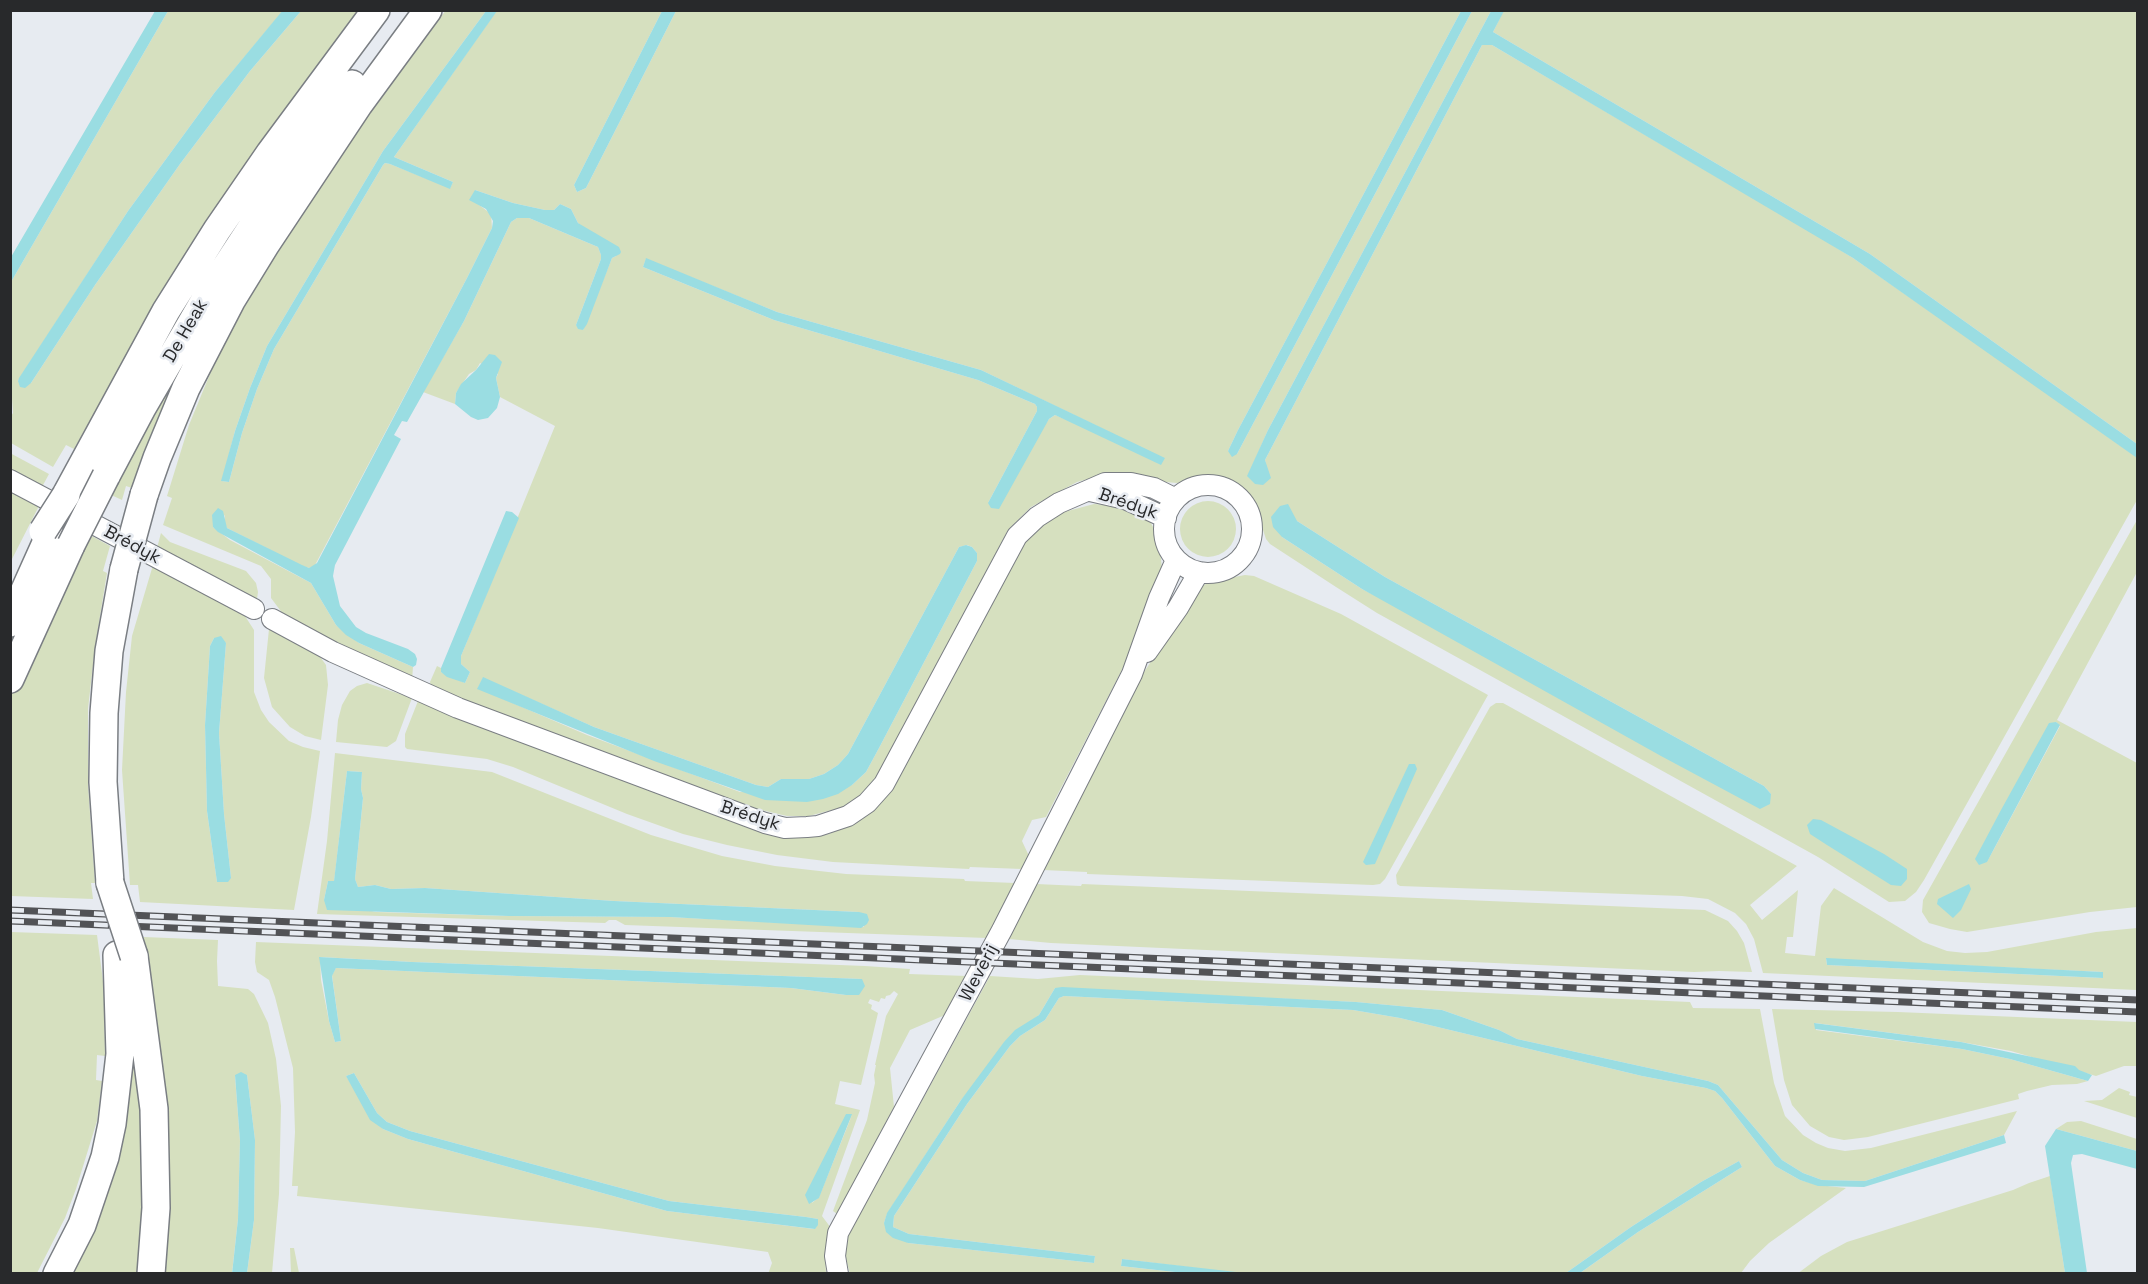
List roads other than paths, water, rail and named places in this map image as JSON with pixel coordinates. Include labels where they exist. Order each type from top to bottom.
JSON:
[{"type":"highway","name":"De Heak","points":[[10,680],[66,495],[82,464],[166,311],[217,230],[270,153],[376,10]]},
{"type":"highway","name":"De Heak","points":[[10,622],[55,536],[106,477],[170,358],[245,235],[335,105],[410,10]]},
{"type":"highway","points":[[150,1274],[156,1208],[154,1109],[110,884],[103,782],[104,713],[109,651],[123,569],[157,458],[186,388],[231,301],[359,104],[428,10]]},
{"type":"highway","points":[[10,586],[55,536]]},
{"type":"highway","points":[[57,1274],[82,1225],[105,1157],[112,1124],[120,1054],[125,956]]},
{"type":"street","name":"Brédyk","points":[[10,480],[254,609],[254,619],[260,624],[268,623],[272,619],[333,652],[458,708],[765,823],[785,828],[818,826],[848,816],[867,802],[884,784],[1017,536],[1037,517],[1059,503],[1105,483],[1131,483],[1154,488],[1176,499]]},
{"type":"street","points":[[1201,486],[1228,490],[1242,502],[1250,517],[1251,525],[1250,541],[1239,560],[1221,571],[1199,572],[1187,568],[1176,560],[1166,540],[1164,529],[1166,518],[1176,499],[1201,486]]},
{"type":"street","name":"Brédyk","points":[[1090,491],[1125,499],[1166,518]]},
{"type":"street","name":"Weverij","points":[[838,1274],[835,1256],[841,1227],[1002,930],[1132,674],[1176,560]]},
{"type":"street","name":"Weverij","points":[[1132,674],[1178,608],[1199,572]]},
{"type":"water","points":[[283,10],[301,11],[250,71],[180,164],[95,285],[31,383],[25,388],[20,387],[19,378],[128,211],[215,92]]},
{"type":"water","points":[[155,11],[168,11],[11,282],[11,257]]},
{"type":"water","points":[[486,11],[497,11],[394,157],[453,182],[450,189],[390,164],[383,165],[274,349],[242,433],[229,482],[221,481],[235,431],[267,346],[383,151]]},
{"type":"water","points":[[662,11],[676,11],[586,188],[577,192],[574,185]]},
{"type":"water","points":[[1461,11],[1472,11],[1237,454],[1232,457],[1228,451],[1238,430]]},
{"type":"water","points":[[1491,11],[1504,11],[1493,32],[1870,254],[2137,444],[2137,458],[1853,258],[1492,45],[1482,45],[1265,460],[1271,478],[1263,485],[1255,484],[1247,476],[1268,430]]},
{"type":"water","points":[[475,190],[513,203],[545,210],[554,210],[560,204],[571,209],[578,223],[619,247],[621,252],[612,258],[587,324],[583,330],[578,329],[576,325],[601,259],[598,247],[529,218],[517,218],[511,222],[464,321],[407,422],[402,421],[394,435],[401,439],[335,565],[333,576],[340,606],[356,627],[408,649],[415,654],[417,659],[413,667],[346,635],[336,625],[311,583],[218,532],[213,527],[212,515],[218,508],[223,511],[227,528],[309,568],[317,563],[492,228],[493,221],[486,209],[469,200]]},
{"type":"water","points":[[646,258],[777,312],[981,370],[1165,458],[1161,465],[1055,415],[1049,419],[999,509],[991,508],[988,503],[1037,411],[1035,404],[978,380],[774,320],[643,267]]},
{"type":"water","points":[[489,354],[495,355],[502,362],[496,378],[500,397],[497,408],[488,418],[478,420],[455,404],[456,393],[461,384]]},
{"type":"water","points":[[1288,504],[1297,521],[1385,577],[1764,786],[1771,794],[1770,804],[1760,809],[1362,589],[1282,537],[1273,527],[1271,517],[1280,506]]},
{"type":"water","points":[[506,511],[512,512],[519,518],[461,656],[461,664],[470,672],[465,683],[447,677],[441,672],[441,668]]},
{"type":"water","points":[[966,545],[972,547],[977,553],[977,561],[866,772],[838,794],[823,799],[807,802],[765,800],[654,761],[477,689],[483,677],[594,727],[756,785],[768,787],[781,779],[809,779],[824,774],[838,765],[848,754],[959,547]]},
{"type":"water","points":[[221,636],[226,643],[219,733],[231,878],[228,882],[217,882],[207,811],[205,725],[210,646],[214,638]]},
{"type":"water","points":[[2056,722],[2060,725],[1987,862],[1979,865],[1975,859],[2001,810],[2049,723]]},
{"type":"water","points":[[1409,764],[1415,764],[1417,769],[1375,864],[1366,865],[1363,862]]},
{"type":"water","points":[[347,771],[362,772],[363,798],[355,879],[358,887],[375,885],[391,889],[425,888],[614,901],[859,912],[867,914],[869,920],[861,928],[670,917],[509,916],[327,910],[324,900],[328,881],[334,881]]},
{"type":"water","points":[[1813,819],[1821,820],[1884,854],[1907,869],[1907,879],[1901,886],[1891,885],[1827,845],[1810,834],[1807,825]]},
{"type":"water","points":[[1969,884],[1971,889],[1961,910],[1953,918],[1937,904],[1938,899]]},
{"type":"water","points":[[319,957],[862,979],[865,986],[859,995],[846,995],[791,988],[336,968],[332,976],[341,1041],[335,1042],[329,1021]]},
{"type":"water","points":[[1826,958],[2103,972],[2103,978],[1827,965]]},
{"type":"water","points":[[1055,988],[1356,1002],[1442,1010],[1499,1030],[1517,1039],[1718,1085],[1782,1160],[1803,1173],[1822,1180],[1865,1181],[2004,1135],[2006,1143],[1864,1187],[1818,1186],[1800,1180],[1775,1166],[1722,1098],[1715,1091],[1706,1088],[1642,1076],[1400,1018],[1353,1010],[1064,996],[1059,998],[1045,1020],[1020,1036],[1010,1046],[967,1104],[894,1216],[893,1227],[909,1234],[1095,1256],[1094,1263],[908,1243],[893,1238],[886,1232],[884,1223],[887,1213],[961,1100],[1004,1042],[1015,1030],[1039,1015]]},
{"type":"water","points":[[1814,1023],[1961,1042],[2075,1066],[2092,1075],[2088,1081],[2010,1059],[1962,1049],[1815,1029]]},
{"type":"water","points":[[241,1072],[247,1075],[255,1140],[254,1220],[247,1273],[232,1274],[238,1219],[240,1141],[235,1075]]},
{"type":"water","points":[[354,1073],[377,1113],[387,1122],[410,1131],[669,1201],[806,1217],[818,1219],[818,1225],[815,1229],[667,1211],[408,1139],[383,1129],[370,1120],[346,1076]]},
{"type":"water","points":[[846,1114],[852,1114],[819,1198],[809,1204],[805,1195]]},
{"type":"water","points":[[2056,1129],[2137,1151],[2137,1169],[2082,1154],[2073,1155],[2071,1163],[2087,1273],[2065,1273],[2045,1146]]},
{"type":"water","points":[[1739,1161],[1742,1167],[1638,1232],[1580,1273],[1566,1273],[1631,1227],[1701,1182]]},
{"type":"water","points":[[1122,1259],[1245,1273],[1184,1273],[1121,1266]]},
{"type":"railway","points":[[10,910],[2138,1000]]},
{"type":"railway","points":[[10,921],[2138,1012]]}]
